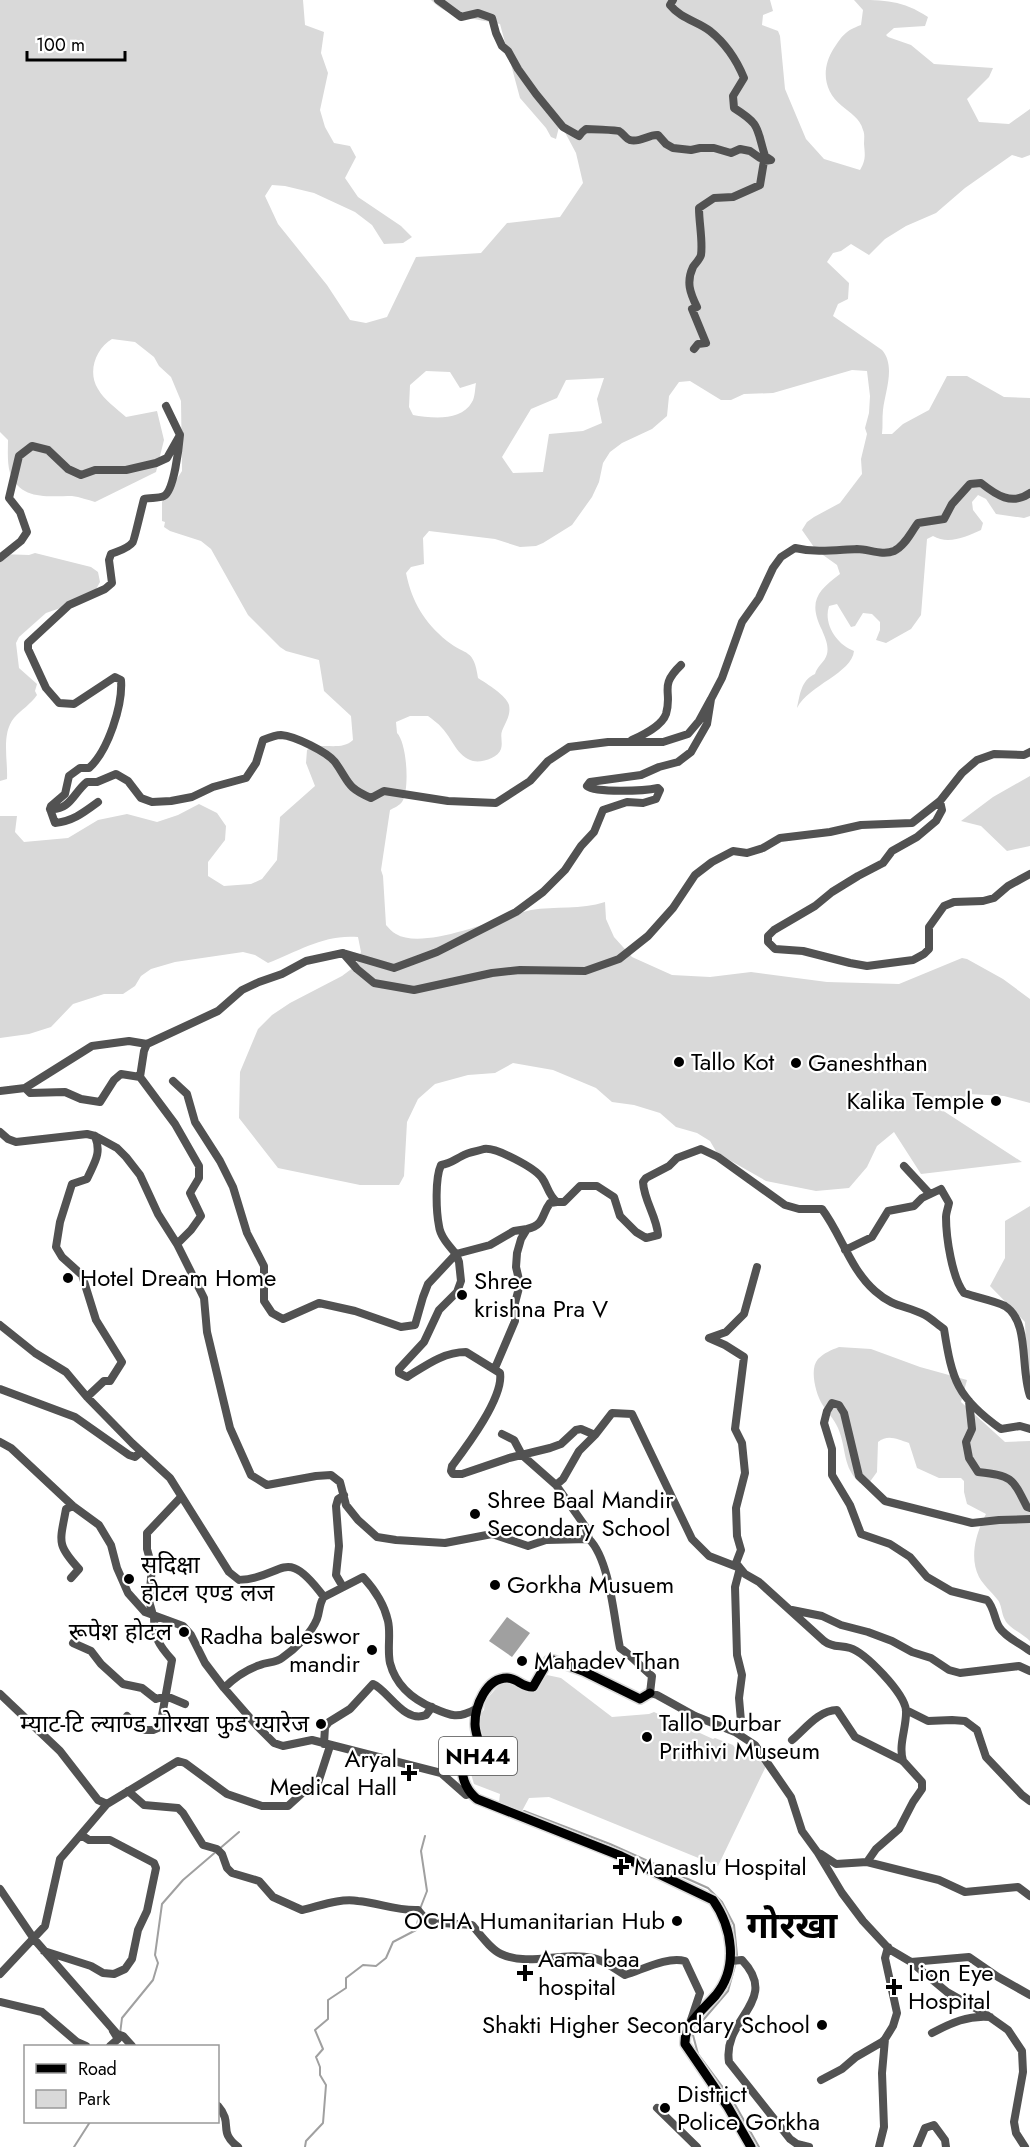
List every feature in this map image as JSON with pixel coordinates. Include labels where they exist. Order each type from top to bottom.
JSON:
[{"type":"main road","name":"NH44","points":[[650,1693],[640,1699],[583,1671],[550,1660],[533,1687],[527,1687],[511,1678],[499,1680],[487,1689],[476,1709],[476,1728],[480,1751],[476,1759],[463,1768],[462,1772],[464,1781],[477,1799],[621,1856],[708,1897],[722,1913],[728,1927],[730,1961],[728,1973],[721,1988],[691,2023]]},
{"type":"main road","points":[[691,2023],[685,2036],[685,2044],[728,2107],[751,2147]]},
{"type":"street","points":[[438,0],[461,17],[478,13],[492,18],[502,46],[508,51],[536,94],[563,127],[579,136],[584,130],[592,128],[600,131],[619,131],[630,140],[639,140],[652,134],[658,135],[666,144],[673,147],[691,150],[714,148],[731,153],[740,149],[760,158],[765,156]]},
{"type":"street","points":[[673,0],[670,5],[677,14],[710,31],[738,63],[744,78],[733,96],[734,108],[752,119],[758,129],[765,156],[771,160],[765,161],[760,185],[733,198],[714,198],[699,208],[701,255],[688,279],[690,293],[698,307],[692,309],[706,344],[698,344],[694,349]]},
{"type":"street","points":[[98,802],[67,821],[54,823],[50,809],[65,794],[69,776],[80,768],[89,768],[103,752],[121,695],[121,680],[115,677],[74,704],[59,703],[46,688],[28,649],[28,643],[69,605],[105,589],[112,583],[109,560],[111,554],[135,541],[137,520],[144,499],[163,497],[170,490],[180,448],[180,435],[166,406]]},
{"type":"street","points":[[0,558],[21,541],[27,532],[20,512],[9,498],[19,456],[32,446],[48,450],[68,469],[81,475],[95,470],[126,470],[156,463],[167,458],[180,435]]},
{"type":"street","points":[[50,809],[63,807],[69,803],[87,782],[98,782],[116,774],[128,781],[141,798],[152,802],[192,797],[213,787],[246,778],[256,763],[263,740],[281,735],[321,749],[335,762],[342,776],[354,790],[371,798],[384,791],[448,801],[496,803],[530,782],[548,761],[568,747],[608,742],[663,742],[688,734],[699,721],[722,678],[736,633],[759,598],[772,568],[795,548],[812,551],[859,549],[887,553],[896,550],[918,523],[944,519],[952,504],[970,483],[981,483],[992,492],[1012,499],[1021,500],[1030,493]]},
{"type":"street","points":[[628,742],[643,735],[660,722],[666,714],[668,681],[681,665]]},
{"type":"street","points":[[0,1091],[25,1088],[92,1046],[129,1041],[147,1044],[218,1011],[242,990],[282,974],[306,961],[343,953],[394,968],[437,952],[516,912],[543,892],[565,870],[581,846],[594,832],[603,810],[627,802],[643,803],[656,799],[660,790],[658,788],[641,791],[593,790],[587,786],[590,782],[641,775],[658,767],[678,762],[691,752],[707,724],[711,699]]},
{"type":"street","points":[[343,953],[374,983],[414,990],[492,973],[520,970],[585,971],[619,959],[648,936],[673,908],[695,875],[712,862],[733,851],[747,853],[764,848],[780,838],[830,832],[861,825],[912,823],[940,801],[962,773],[977,760],[994,754],[1024,755],[1030,752]]},
{"type":"street","points":[[940,801],[942,810],[936,821],[917,837],[892,851],[883,862],[874,868],[774,930],[768,936],[768,942],[775,949],[803,951],[850,963],[880,966],[914,960],[929,949],[929,927],[944,906],[954,902],[983,901],[994,898],[1008,886],[1030,874]]},
{"type":"street","points":[[140,1077],[147,1044]]},
{"type":"street","points":[[25,1088],[30,1093],[65,1092],[81,1099],[100,1102],[114,1080],[122,1074],[140,1077],[175,1124],[199,1166],[199,1178],[190,1193],[201,1216],[177,1244]]},
{"type":"street","points":[[174,1081],[187,1094],[195,1122],[220,1161],[233,1187],[247,1233],[264,1266],[264,1300],[272,1313],[283,1319],[319,1303],[355,1311],[401,1328],[415,1325],[428,1284],[456,1254],[490,1245],[514,1231],[537,1227],[550,1203],[564,1202],[580,1186],[597,1186],[614,1197],[620,1216],[636,1232],[646,1238],[658,1234],[658,1227],[651,1214],[643,1182],[669,1166],[677,1158],[701,1149],[718,1157],[784,1205],[799,1209],[822,1209],[845,1250],[874,1290],[893,1305],[925,1315],[944,1329],[954,1378],[969,1401],[981,1414],[1001,1428],[1020,1426],[1030,1429]]},
{"type":"street","points":[[0,1132],[16,1142],[87,1134],[95,1136],[117,1148],[140,1175],[158,1214],[177,1244],[204,1298],[207,1332],[230,1428],[251,1474],[267,1485],[331,1475],[340,1482],[346,1505],[377,1537],[445,1543],[492,1534],[528,1546],[546,1540],[589,1539]]},
{"type":"street","points":[[87,1397],[104,1381],[110,1381],[122,1362],[96,1320],[82,1275],[59,1253],[57,1241],[60,1222],[72,1184],[87,1179],[98,1154],[95,1136]]},
{"type":"street","points":[[556,1202],[548,1193],[538,1173],[493,1150],[485,1149],[462,1155],[453,1162],[441,1165],[438,1175],[439,1226],[445,1241],[456,1254],[461,1281],[457,1292],[440,1310],[424,1342],[399,1369],[399,1373],[407,1377],[446,1355],[460,1352],[466,1352],[500,1373],[501,1380],[497,1394],[472,1439],[452,1466],[453,1474],[462,1474],[561,1444],[576,1430],[581,1429],[595,1435]]},
{"type":"street","points":[[904,1166],[929,1193]]},
{"type":"street","points":[[845,1250],[872,1237],[888,1211],[914,1206],[929,1193],[941,1189],[949,1203],[945,1214],[948,1238],[960,1288],[964,1293],[1006,1307],[1017,1315],[1024,1327],[1030,1396]]},
{"type":"street","points":[[495,1368],[515,1321],[515,1303],[520,1284],[516,1268],[521,1239],[527,1229]]},
{"type":"street","points":[[757,1267],[744,1314],[726,1332],[709,1338],[744,1357],[735,1429],[742,1443],[745,1473],[736,1508],[737,1536],[741,1550],[736,1563],[745,1574],[759,1582],[830,1646],[849,1648],[860,1653],[889,1679],[906,1710],[928,1721],[952,1719],[965,1721],[977,1730],[986,1757],[1030,1801]]},
{"type":"street","points":[[0,1325],[35,1353],[66,1372],[87,1397],[170,1478],[230,1572],[238,1580],[250,1580],[282,1566],[292,1567],[310,1578],[324,1597]]},
{"type":"street","points":[[0,1389],[75,1417],[129,1455],[135,1457],[141,1452]]},
{"type":"street","points":[[969,1401],[972,1429],[966,1442],[969,1458],[978,1472],[1000,1474],[1014,1481],[1026,1507],[1030,1508]]},
{"type":"street","points":[[1030,1519],[972,1523],[885,1502],[859,1476],[844,1413],[839,1405],[832,1403],[827,1410],[825,1423],[832,1449],[832,1475],[850,1505],[861,1534],[890,1544],[910,1557],[927,1577],[951,1591],[987,1600],[991,1604],[999,1626],[1007,1636],[1030,1651]]},
{"type":"street","points":[[556,1485],[564,1479],[579,1451],[612,1413],[632,1414],[692,1539],[709,1556],[740,1568]]},
{"type":"street","points":[[502,1434],[514,1440],[522,1455],[556,1485],[585,1526],[589,1539],[597,1547],[613,1607],[620,1648],[652,1676],[650,1693]]},
{"type":"street","points":[[0,1442],[10,1448],[73,1506],[99,1525],[111,1545],[117,1568],[128,1593],[146,1612],[183,1626],[191,1635],[205,1663],[224,1688],[274,1743],[283,1746],[312,1740],[441,1773],[466,1795],[471,1793]]},
{"type":"street","points":[[343,1587],[336,1575],[340,1529],[336,1506],[338,1499],[344,1495]]},
{"type":"street","points":[[128,1716],[141,1730],[153,1730],[160,1727],[172,1660],[159,1646],[154,1631],[149,1601],[152,1567],[147,1549],[147,1533],[158,1518],[181,1497]]},
{"type":"street","points":[[71,1578],[79,1569],[63,1551],[61,1536],[66,1509],[73,1506]]},
{"type":"street","points":[[735,1732],[741,1722],[739,1698],[742,1675],[737,1655],[735,1587],[740,1568]]},
{"type":"street","points":[[224,1688],[239,1674],[262,1664],[280,1660],[300,1642],[315,1623],[320,1611],[320,1602],[324,1597],[363,1577],[377,1593],[388,1622],[390,1662],[400,1685],[421,1703],[451,1715],[462,1716],[476,1709]]},
{"type":"street","points":[[790,1610],[822,1616],[841,1625],[868,1632],[931,1658],[949,1670],[960,1673],[1019,1666],[1030,1671]]},
{"type":"street","points":[[73,1644],[91,1651],[101,1664],[123,1684],[142,1688],[156,1699],[166,1696],[185,1704]]},
{"type":"street","points":[[0,1974],[45,1926],[60,1859],[107,1804],[128,1791],[178,1761],[185,1763],[227,1794],[262,1806],[288,1806],[310,1786],[318,1786],[327,1745],[325,1727],[350,1709],[373,1684],[377,1685],[400,1708],[416,1717],[426,1715],[432,1707]]},
{"type":"street","name":"NH44","points":[[650,1693],[692,1715],[749,1739],[786,1790],[795,1805],[795,1812],[802,1831],[863,1921],[888,1947],[912,1962],[946,1992],[1008,2030],[1022,2051],[1023,2072],[1014,2122],[1016,2133],[1025,2147]]},
{"type":"street","points":[[0,1694],[60,1751],[98,1800],[107,1804]]},
{"type":"street","points":[[792,1740],[820,1715],[829,1710],[837,1710],[855,1737],[903,1761],[922,1782],[922,1789],[899,1829],[876,1849],[867,1862]]},
{"type":"street","points":[[903,1761],[901,1743],[906,1710]]},
{"type":"street","points":[[462,1716],[476,1728]]},
{"type":"street","points":[[128,1791],[144,1805],[178,1808],[203,1845],[219,1851],[226,1868],[232,1873],[259,1881],[273,1897],[302,1910],[333,1902],[357,1900],[421,1913],[428,1922],[472,1925],[498,1953],[522,1960],[560,1956],[595,1958],[625,1975],[670,1961],[685,1961],[700,1993],[691,2023]]},
{"type":"street","points":[[44,1951],[91,1966],[103,1973],[114,1974],[124,1969],[132,1959],[138,1930],[147,1911],[156,1868],[154,1863],[110,1840],[90,1840],[81,1835]]},
{"type":"street","points":[[818,1854],[836,1864],[867,1862],[939,1880],[965,1892],[1018,1887],[1030,1896]]},
{"type":"street","points":[[0,1889],[44,1951],[131,2045]]},
{"type":"street","points":[[821,2080],[882,2042],[893,2026],[897,2013],[885,1958],[888,1947]]},
{"type":"street","points":[[912,1962],[969,1957],[1030,1995]]},
{"type":"street","points":[[730,1961],[742,1960],[755,1977],[756,1989],[730,2041],[729,2062],[790,2139],[797,2144],[809,2147]]},
{"type":"street","points":[[0,2002],[42,2012],[84,2045]]},
{"type":"street","points":[[932,2033],[949,2024],[976,2016],[991,2018]]},
{"type":"street","points":[[111,2045],[118,2039],[118,2033]]},
{"type":"street","points":[[879,2147],[885,2115],[882,2073],[885,2039]]},
{"type":"street","points":[[219,2107],[225,2114],[226,2135],[238,2147]]},
{"type":"street","points":[[657,2108],[697,2147]]},
{"type":"street","points":[[917,2147],[925,2128],[934,2125],[945,2140],[946,2147]]},
{"type":"green space","points":[[0,0],[303,0],[305,25],[324,32],[321,53],[328,73],[320,110],[325,127],[334,143],[350,146],[356,157],[345,178],[358,197],[401,226],[412,237],[403,243],[384,244],[372,225],[355,212],[314,193],[272,185],[265,196],[278,224],[327,285],[350,320],[366,323],[387,317],[416,257],[481,253],[507,223],[560,217],[583,183],[576,153],[560,123],[556,139],[551,137],[520,98],[500,24],[454,14],[431,0],[770,0],[773,11],[763,15],[762,25],[778,31],[780,36],[785,89],[806,139],[824,159],[860,170],[865,154],[862,126],[836,100],[826,79],[827,63],[834,48],[845,34],[861,25],[863,10],[854,0],[893,2],[910,7],[928,17],[925,26],[894,28],[886,35],[911,45],[934,64],[993,68],[989,77],[967,99],[979,122],[1009,124],[1030,109],[1030,155],[1022,158],[1012,155],[965,188],[936,213],[906,226],[885,239],[869,255],[851,244],[833,253],[827,262],[849,283],[848,299],[838,304],[833,316],[882,350],[886,356],[889,371],[882,434],[892,434],[903,424],[929,410],[947,376],[967,376],[1004,397],[1030,398],[1030,516],[1024,518],[996,514],[986,499],[978,495],[972,502],[973,510],[983,523],[981,530],[951,540],[933,536],[927,539],[921,615],[911,629],[886,643],[876,640],[880,622],[872,614],[863,613],[855,626],[851,627],[837,604],[829,606],[828,620],[833,633],[842,644],[854,651],[846,666],[811,692],[797,708],[804,684],[815,674],[827,654],[826,642],[815,604],[826,586],[840,574],[837,565],[816,550],[802,530],[814,517],[840,503],[862,474],[861,459],[867,434],[865,428],[870,396],[867,371],[852,370],[773,393],[744,394],[731,400],[721,400],[690,381],[679,382],[669,396],[667,416],[652,429],[622,443],[610,452],[603,463],[599,482],[592,497],[572,525],[543,543],[520,547],[495,539],[429,531],[423,538],[424,564],[411,567],[406,573],[420,611],[439,634],[471,657],[478,678],[504,697],[509,705],[509,712],[501,733],[502,747],[493,757],[481,761],[473,761],[463,756],[446,732],[428,716],[410,716],[396,722],[397,733],[405,756],[406,788],[402,802],[390,810],[381,870],[386,925],[395,933],[409,938],[443,936],[531,910],[587,906],[605,902],[606,919],[614,937],[632,957],[672,975],[710,977],[751,972],[827,982],[899,984],[962,958],[967,959],[1003,979],[1030,999],[1030,1103],[1004,1096],[969,1094],[942,1110],[1022,1162],[921,1174],[894,1132],[877,1146],[867,1167],[849,1188],[816,1191],[766,1181],[717,1153],[710,1141],[697,1133],[676,1127],[660,1113],[634,1105],[612,1102],[596,1088],[553,1070],[513,1063],[495,1073],[468,1075],[435,1084],[418,1099],[407,1122],[404,1176],[399,1185],[360,1185],[278,1168],[239,1118],[240,1072],[258,1029],[272,1015],[354,967],[361,952],[358,937],[323,941],[268,963],[255,955],[243,952],[175,962],[151,969],[141,976],[135,986],[123,994],[104,994],[73,1004],[51,1027],[29,1034],[0,1038],[0,816],[17,816],[15,832],[24,842],[68,838],[98,820],[127,814],[157,822],[178,815],[199,804],[217,813],[226,826],[225,840],[208,862],[208,876],[224,886],[251,884],[262,879],[277,860],[280,817],[315,786],[306,763],[307,750],[318,746],[348,744],[353,740],[351,716],[324,691],[319,660],[286,651],[280,647],[248,615],[211,549],[201,541],[164,527],[162,502],[182,471],[181,401],[171,377],[159,366],[154,357],[135,342],[112,339],[102,348],[95,361],[93,375],[95,382],[110,404],[126,417],[157,411],[164,440],[156,472],[95,502],[72,496],[36,495],[21,488],[10,473],[8,440],[0,432]],"holes":[[[426,371],[450,372],[460,388],[476,383],[473,400],[461,413],[453,416],[413,415],[409,407],[410,385]],[[604,378],[597,399],[602,423],[583,431],[549,434],[543,472],[513,473],[502,457],[531,409],[557,398],[566,380]]]},
{"type":"green space","points":[[35,553],[91,567],[98,572],[100,582],[94,593],[46,613],[19,637],[16,643],[19,668],[37,684],[35,691],[37,695],[10,724],[6,739],[7,779],[0,781],[0,554],[29,555]]},
{"type":"green space","points":[[1030,776],[1030,846],[1007,851],[981,826],[961,821],[993,797]]},
{"type":"green space","points":[[1030,1206],[1030,1377],[1027,1372],[1025,1322],[990,1286],[1005,1258],[1005,1221]]},
{"type":"green space","points":[[839,1347],[871,1349],[920,1367],[967,1380],[961,1402],[1005,1442],[1030,1441],[1030,1641],[1007,1623],[999,1601],[979,1577],[974,1553],[979,1529],[986,1514],[967,1504],[964,1481],[961,1478],[939,1478],[917,1468],[909,1443],[889,1438],[878,1442],[877,1472],[869,1483],[860,1483],[850,1471],[838,1428],[820,1400],[814,1382],[815,1363],[823,1355]]},
{"type":"green space","points":[[547,1675],[561,1678],[612,1717],[654,1712],[713,1739],[733,1745],[738,1752],[767,1764],[718,1866],[549,1797],[529,1798],[522,1811],[499,1802],[500,1794],[474,1784],[469,1767],[486,1757],[486,1746],[479,1724],[485,1701],[500,1684],[507,1681],[534,1693]]},
{"type":"shaded area","points":[[507,1617],[530,1633],[512,1657],[489,1641]]},
{"type":"waterway","points":[[524,1811],[610,1844],[708,1888],[722,1902],[734,1925],[737,1955]]},
{"type":"waterway","points":[[120,2034],[122,2018],[153,1980],[158,1963],[155,1955],[162,1904],[183,1880],[239,1832]]},
{"type":"waterway","points":[[420,1909],[427,1891],[421,1851],[425,1836]]},
{"type":"waterway","points":[[305,2147],[306,2141],[323,2123],[326,2085],[320,2075],[316,2057],[323,2049],[315,2030],[328,2019],[328,2000],[346,1988],[346,1978],[363,1965],[376,1966],[386,1958],[393,1942],[416,1930],[419,1915]]},
{"type":"waterway","points":[[736,1962],[728,1991],[693,2035],[698,2054],[733,2101],[759,2147]]},
{"type":"waterway","points":[[74,2147],[89,2123]]},
{"type":"place","name":"Tallo Kot","points":[[679,1062]]},
{"type":"place","name":"Ganeshthan","points":[[796,1063]]},
{"type":"place","name":"Kalika Temple","points":[[996,1101]]},
{"type":"place","name":"Hotel Dream Home","points":[[68,1278]]},
{"type":"place","name":"Shree krishna Pra V","points":[[462,1295]]},
{"type":"place","name":"Shree Baal Mandir Secondary School","points":[[475,1514]]},
{"type":"place","name":"सदिक्षा होटल एण्ड लज","points":[[129,1579]]},
{"type":"place","name":"Gorkha Musuem","points":[[495,1585]]},
{"type":"place","name":"रूपेश होटल","points":[[184,1632]]},
{"type":"place","name":"Radha baleswor mandir","points":[[372,1650]]},
{"type":"place","name":"Mahadev Than","points":[[522,1661]]},
{"type":"place","name":"म्याट-टि ल्याण्ड गोरखा फुड ग्यारेज","points":[[321,1724]]},
{"type":"place","name":"Tallo Durbar Prithivi Museum","points":[[647,1737]]},
{"type":"place","name":"Aryal Medical Hall","points":[[409,1773]]},
{"type":"place","name":"Manaslu Hospital","points":[[621,1867]]},
{"type":"place","name":"OCHA Humanitarian Hub","points":[[677,1921]]},
{"type":"place","name":"Aama baa hospital","points":[[525,1973]]},
{"type":"place","name":"Lion Eye Hospital","points":[[894,1987]]},
{"type":"place","name":"Shakti Higher Secondary School","points":[[822,2025]]},
{"type":"place","name":"District Police Gorkha","points":[[665,2108]]},
{"type":"district","name":"गोरखा","points":[[792,1925]]}]
